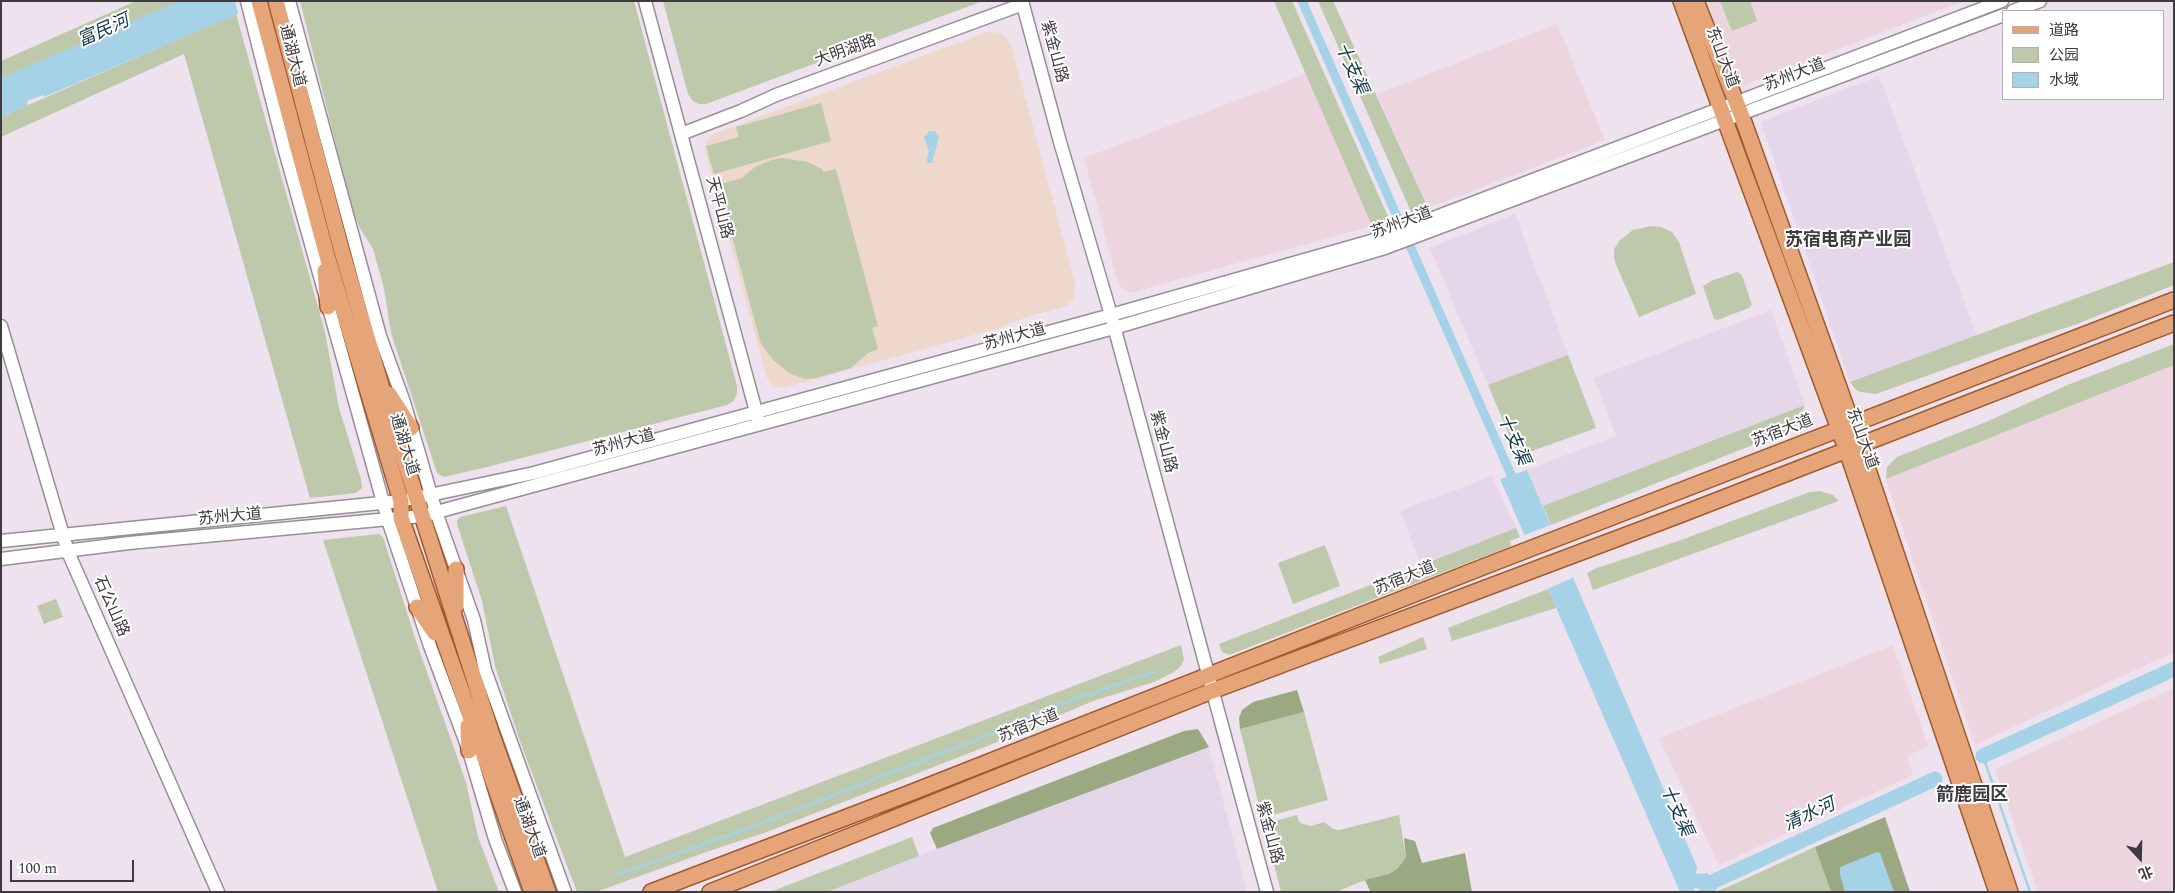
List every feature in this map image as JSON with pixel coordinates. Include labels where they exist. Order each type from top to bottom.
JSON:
[{"type":"main road","name":"通湖大道","points":[[259,1],[323,242],[416,498],[429,514],[456,620],[491,732],[548,892]]},
{"type":"main road","name":"通湖大道","points":[[276,1],[341,248],[416,498]]},
{"type":"main road","name":"东山大道","points":[[1681,1],[1845,426],[2010,892]]},
{"type":"main road","name":"东山大道","points":[[1696,1],[1738,108],[1845,426]]},
{"type":"main road","points":[[323,242],[328,307]]},
{"type":"main road","name":"苏宿大道","points":[[651,892],[919,789],[1564,535],[2174,300]]},
{"type":"main road","points":[[710,892],[1212,691],[1532,572],[2174,323]]},
{"type":"main road","points":[[379,379],[411,428]]},
{"type":"main road","name":"东山大道","points":[[1853,448],[1997,892]]},
{"type":"main road","name":"通湖大道","points":[[416,498],[395,519],[445,647],[532,892]]},
{"type":"main road","points":[[456,568],[456,620]]},
{"type":"main road","points":[[417,607],[445,647]]},
{"type":"main road","points":[[468,712],[469,751]]},
{"type":"street","points":[[248,1],[285,151],[383,502],[395,519],[417,607],[469,751],[495,839],[515,892]]},
{"type":"street","points":[[289,1],[371,304],[411,428],[416,498]]},
{"type":"street","name":"天平山路","points":[[645,1],[682,129],[760,417]]},
{"type":"street","name":"天平山路","points":[[650,1],[682,129]]},
{"type":"street","name":"苏州大道","points":[[1,559],[129,543],[395,519],[429,514],[760,417],[1112,322],[1382,243],[1723,114],[2002,1]]},
{"type":"street","points":[[2016,10],[2040,1]]},
{"type":"street","name":"大明湖路","points":[[682,129],[741,111],[776,95],[1020,2]]},
{"type":"street","name":"紫金山路","points":[[1020,2],[1112,322],[1267,892]]},
{"type":"street","name":"苏州大道","points":[[1738,108],[2002,16]]},
{"type":"street","name":"石公山路","points":[[1,326],[68,552],[218,892]]},
{"type":"street","name":"苏州大道","points":[[1,541],[416,498],[534,472],[760,417]]},
{"type":"street","points":[[429,514],[456,568],[474,620],[485,670],[565,892]]},
{"type":"shaded area","points":[[1705,1],[1964,1],[1739,87]]},
{"type":"shaded area","points":[[1557,24],[1605,140],[1428,208],[1377,94]]},
{"type":"shaded area","points":[[987,32],[1001,33],[1011,45],[1076,286],[1074,300],[1066,306],[1030,316],[996,329],[783,388],[774,386],[767,378],[705,150],[706,141],[714,134]]},
{"type":"shaded area","points":[[1306,74],[1372,226],[1129,293],[1123,289],[1118,283],[1084,158]]},
{"type":"shaded area","points":[[1879,76],[1977,336],[1850,382],[1761,122]]},
{"type":"shaded area","points":[[1515,214],[1596,428],[1518,456],[1430,248]]},
{"type":"shaded area","points":[[1771,310],[1805,405],[1543,506],[1527,470],[1616,436],[1594,378]]},
{"type":"shaded area","points":[[2174,365],[2174,652],[1975,745],[1886,479]]},
{"type":"shaded area","points":[[1492,476],[1516,528],[1421,565],[1400,511]]},
{"type":"shaded area","points":[[1893,645],[1928,746],[1907,757],[1913,775],[1719,865],[1659,738]]},
{"type":"shaded area","points":[[2174,688],[2174,892],[2038,892],[1995,769]]},
{"type":"shaded area","points":[[1209,747],[1247,892],[827,892],[937,849]]},
{"type":"green space","points":[[136,1],[182,1],[1,82],[1,61]]},
{"type":"green space","points":[[300,1],[634,1],[737,386],[734,401],[727,405],[487,467],[444,477],[437,473],[391,333],[384,288],[373,249],[353,213]]},
{"type":"green space","points":[[663,1],[983,1],[706,104],[699,104],[693,101],[688,94]]},
{"type":"green space","points":[[1274,1],[1292,1],[1390,221],[1372,226]]},
{"type":"green space","points":[[1318,1],[1333,1],[1428,208],[1412,214]]},
{"type":"green space","points":[[1720,1],[1750,1],[1757,21],[1732,31]]},
{"type":"green space","points":[[236,14],[325,332],[339,408],[361,479],[362,488],[356,493],[310,498],[184,54],[1,137],[1,117]]},
{"type":"green space","points":[[821,103],[831,141],[714,174],[706,146],[739,137],[736,127]]},
{"type":"green space","points":[[782,158],[808,162],[822,169],[823,172],[836,169],[878,326],[872,328],[878,349],[868,353],[851,368],[816,378],[805,379],[789,373],[773,360],[761,344],[718,185],[742,178],[755,167],[771,160]]},
{"type":"green space","points":[[1651,226],[1661,227],[1672,232],[1679,242],[1696,294],[1639,317],[1617,267],[1614,249],[1620,240],[1633,230]]},
{"type":"green space","points":[[2174,262],[2174,285],[2077,324],[1876,394],[1856,390],[1850,382]]},
{"type":"green space","points":[[1737,272],[1742,275],[1752,305],[1749,308],[1717,320],[1714,319],[1703,286],[1711,281]]},
{"type":"green space","points":[[2174,344],[2174,365],[1886,479],[1887,467],[1897,457],[1986,422],[2070,384]]},
{"type":"green space","points":[[1568,355],[1596,428],[1518,456],[1488,385]]},
{"type":"green space","points":[[1805,405],[1798,424],[1788,431],[1551,525],[1543,506]]},
{"type":"green space","points":[[1820,491],[1833,495],[1839,501],[1593,590],[1587,573],[1597,568],[1681,540],[1810,492]]},
{"type":"green space","points":[[506,506],[625,857],[1181,645],[1184,659],[1181,666],[1174,672],[1154,682],[1093,701],[985,747],[764,833],[596,892],[577,892],[521,744],[495,666],[482,601],[457,524],[457,520],[460,517]]},
{"type":"green space","points":[[1516,528],[1520,537],[1510,541],[1511,546],[1229,655],[1222,652],[1219,644]]},
{"type":"green space","points":[[379,534],[383,537],[416,641],[466,782],[478,837],[499,892],[438,892],[323,540]]},
{"type":"green space","points":[[1325,545],[1340,586],[1293,604],[1278,563]]},
{"type":"green space","points":[[1548,589],[1556,608],[1452,641],[1448,628]]},
{"type":"green space","points":[[56,599],[63,617],[44,624],[37,606]]},
{"type":"green space","points":[[1423,637],[1427,649],[1380,664],[1378,657]]},
{"type":"green space","points":[[1297,690],[1304,712],[1240,729],[1239,718],[1242,710],[1253,702]]},
{"type":"green space","points":[[1304,712],[1328,800],[1262,818],[1240,729]]},
{"type":"green space","points":[[1198,729],[1209,747],[937,849],[930,833],[933,828],[1184,731]]},
{"type":"green space","points":[[1297,815],[1299,822],[1303,824],[1311,826],[1324,822],[1333,829],[1339,830],[1399,815],[1406,857],[1398,868],[1389,874],[1357,883],[1337,892],[1281,892],[1264,824]]},
{"type":"green space","points":[[1885,817],[1910,892],[1831,892],[1815,847]]},
{"type":"green space","points":[[912,837],[919,856],[827,892],[770,892]]},
{"type":"green space","points":[[1404,838],[1415,841],[1422,863],[1465,853],[1472,892],[1370,891],[1365,880],[1389,874],[1398,868],[1406,857]]},
{"type":"green space","points":[[1815,847],[1831,892],[1715,892],[1730,886]]},
{"type":"water","points":[[180,1],[235,1],[238,14],[44,97],[43,95],[27,101],[28,105],[1,117],[1,78]]},
{"type":"water","points":[[929,131],[935,131],[939,137],[932,163],[926,163],[929,151],[924,138]]},
{"type":"water","points":[[1527,470],[1697,867],[1696,874],[1708,873],[1715,892],[1702,892],[1703,889],[1694,888],[1694,892],[1680,892],[1500,479]]},
{"type":"water","points":[[1877,852],[1880,853],[1894,892],[1845,892],[1840,875],[1840,867]]},
{"type":"pier","points":[[1553,524],[1574,577],[1545,590],[1522,536]]},
{"type":"waterway","name":"十支渠","points":[[1302,1],[1516,486]]},
{"type":"waterway","name":"清水河","points":[[1983,756],[2174,669]]},
{"type":"waterway","points":[[616,875],[744,830],[998,731],[1049,708],[1157,671]]},
{"type":"waterway","points":[[1983,756],[2030,892]]},
{"type":"waterway","name":"清水河","points":[[1706,892],[1712,882],[1935,779]]},
{"type":"district","name":"苏宿电商产业园","points":[[1848,241]]},
{"type":"district","name":"箭鹿园区","points":[[1972,796]]},
{"type":"water label","name":"富民河","points":[[104,32]]}]
